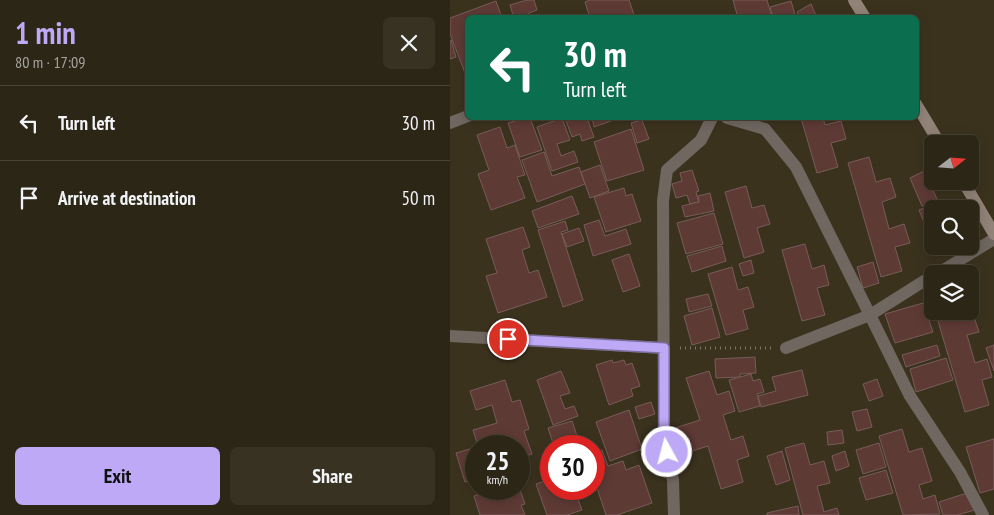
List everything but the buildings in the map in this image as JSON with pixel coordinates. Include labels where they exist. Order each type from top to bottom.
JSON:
[{"type":"street","points":[[854,0],[863,15]]},
{"type":"street","points":[[919,109],[935,135]]},
{"type":"street","points":[[450,123],[465,117]]},
{"type":"street","points":[[674,515],[673,480],[664,438],[663,201],[667,170],[701,140],[711,120]]},
{"type":"street","points":[[734,120],[764,129],[796,167],[910,396],[960,472],[983,515]]},
{"type":"street","points":[[968,190],[994,234]]},
{"type":"street","points":[[952,265],[994,239]]},
{"type":"street","points":[[786,348],[870,314],[924,281]]},
{"type":"street","points":[[450,336],[664,348]]},
{"type":"path","points":[[664,348],[786,348]]},
{"type":"route","points":[[508,339],[664,348],[664,438],[667,452]]}]
